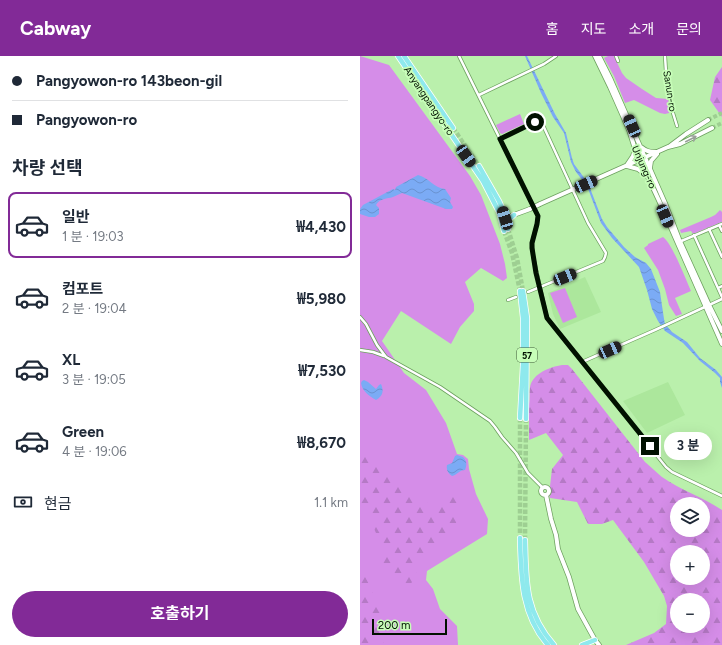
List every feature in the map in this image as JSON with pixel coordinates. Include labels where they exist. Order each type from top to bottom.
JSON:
[{"type":"main road","name":"Anyangpangyo-ro","points":[[398,56],[483,181],[507,228],[508,220],[514,215]]},
{"type":"main road","name":"Anyangpangyo-ro","points":[[404,56],[453,128]]},
{"type":"main road","name":"Unjung-ro","points":[[595,56],[629,130],[646,175],[679,242]]},
{"type":"main road","name":"Unjung-ro","points":[[599,56],[651,172],[722,344]]},
{"type":"main road","points":[[503,219],[530,209],[658,152],[708,120]]},
{"type":"main road","points":[[668,147],[680,144],[712,128]]},
{"type":"main road","points":[[640,147],[645,151],[658,152]]},
{"type":"main road","points":[[627,166],[635,149]]},
{"type":"main road","points":[[651,172],[651,162],[658,152]]},
{"type":"main road","name":"Anyangpangyo-ro","points":[[479,166],[495,192],[503,210],[503,219]]},
{"type":"main road","points":[[627,166],[638,169],[646,175]]},
{"type":"main road","points":[[503,210],[514,215]]},
{"type":"main road","name":"57","points":[[523,291],[528,318],[523,418]]},
{"type":"main road","name":"Unjung-ro","points":[[707,306],[722,332]]},
{"type":"main road","points":[[543,488],[541,493],[546,495],[560,557],[569,577],[578,609],[598,645]]},
{"type":"main road","points":[[548,645],[529,614],[526,602],[521,575],[523,539],[526,587],[529,601],[541,628],[554,645]]},
{"type":"main road","points":[[582,645],[595,640]]},
{"type":"street","points":[[459,56],[538,216],[532,248],[536,273],[547,318],[669,469],[722,496]]},
{"type":"street","points":[[479,96],[542,65],[556,56]]},
{"type":"street","points":[[616,56],[618,61]]},
{"type":"street","name":"Sanun-ro","points":[[665,56],[666,72],[673,113],[677,126]]},
{"type":"street","points":[[500,139],[535,122],[539,121],[542,123],[575,189],[588,224],[606,253],[606,257],[601,262],[540,287],[523,291]]},
{"type":"street","points":[[679,242],[721,224],[722,231]]},
{"type":"street","points":[[709,229],[722,257]]},
{"type":"street","points":[[582,362],[722,298],[694,235]]},
{"type":"street","points":[[718,288],[722,286]]},
{"type":"street","points":[[508,300],[516,297]]},
{"type":"street","points":[[360,317],[366,324],[377,345],[386,357]]},
{"type":"street","points":[[360,350],[373,352],[386,357],[440,387],[490,421],[516,453],[528,473],[543,488]]},
{"type":"shaded area","points":[[585,277],[601,312],[560,329],[553,314],[548,293]]},
{"type":"shaded area","points":[[668,382],[685,415],[647,433],[623,401]]},
{"type":"green space","points":[[360,56],[389,65],[470,176],[481,195],[500,244],[505,264],[507,278],[503,281],[481,268],[465,282],[474,304],[474,311],[460,327],[451,344],[401,311],[382,341],[404,373],[426,390],[446,423],[457,454],[463,455],[468,459],[469,469],[476,494],[488,519],[487,534],[427,571],[426,580],[433,589],[440,609],[457,626],[458,645],[376,645],[360,578]]},
{"type":"green space","points":[[614,56],[626,78],[656,98],[668,99],[669,113],[660,113],[634,100],[625,103],[614,76],[604,58]]},
{"type":"green space","points":[[722,67],[722,117],[710,100],[715,77]]},
{"type":"green space","points":[[520,114],[524,124],[502,134],[500,133],[496,125]]},
{"type":"green space","points":[[720,210],[722,212],[722,222],[693,234],[691,231],[681,233],[680,230],[715,215]]},
{"type":"green space","points":[[663,237],[670,246],[691,291],[675,298],[682,314],[676,316],[669,305],[658,270],[644,248],[648,244]]},
{"type":"green space","points":[[565,288],[577,317],[563,323],[550,293]]},
{"type":"green space","points":[[568,365],[645,462],[669,482],[699,497],[670,497],[670,537],[710,537],[710,503],[722,510],[722,645],[626,645],[654,633],[666,624],[667,606],[664,596],[644,562],[613,520],[602,524],[588,524],[577,502],[550,498],[549,495],[552,469],[563,455],[546,433],[529,440],[530,387],[538,374],[547,369]]},
{"type":"green space","points":[[360,442],[413,497],[433,505],[451,493],[460,507],[455,528],[448,543],[419,558],[416,569],[417,579],[402,589],[383,564],[381,544],[366,512],[360,514]]},
{"type":"green space","points":[[360,566],[381,612],[384,645],[360,645]]},
{"type":"water","points":[[525,56],[527,56],[555,114],[566,133],[574,164],[588,183],[602,219],[624,247],[635,257],[646,263],[651,269],[660,292],[665,324],[672,332],[687,342],[700,358],[716,370],[722,377],[722,388],[720,378],[700,361],[683,343],[665,331],[658,321],[652,309],[639,267],[612,238],[601,223],[587,186],[576,172],[571,162],[564,133],[553,117]]},
{"type":"water","points":[[418,175],[422,176],[438,187],[445,189],[451,198],[450,202],[453,207],[452,209],[446,209],[402,193],[382,200],[378,203],[376,205],[379,208],[379,214],[375,217],[360,214],[360,209],[363,205],[393,189],[395,190],[396,187]]},
{"type":"water","points":[[364,380],[376,389],[381,384],[382,393],[380,397],[376,400],[364,391],[361,383]]},
{"type":"water","points":[[457,455],[463,457],[466,462],[466,466],[465,470],[452,476],[449,474],[447,465],[452,463]]},
{"type":"tunnel","points":[[708,120],[722,113]]},
{"type":"tunnel","points":[[712,128],[722,123]]},
{"type":"tunnel","points":[[453,128],[479,166]]},
{"type":"tunnel","points":[[508,229],[517,258],[523,291]]},
{"type":"tunnel","points":[[504,231],[512,253],[520,291]]},
{"type":"tunnel","points":[[520,418],[520,538]]},
{"type":"tunnel","points":[[525,540],[526,419]]},
{"type":"route","points":[[535,122],[500,139],[538,216],[532,248],[536,273],[547,318],[650,446]]}]
